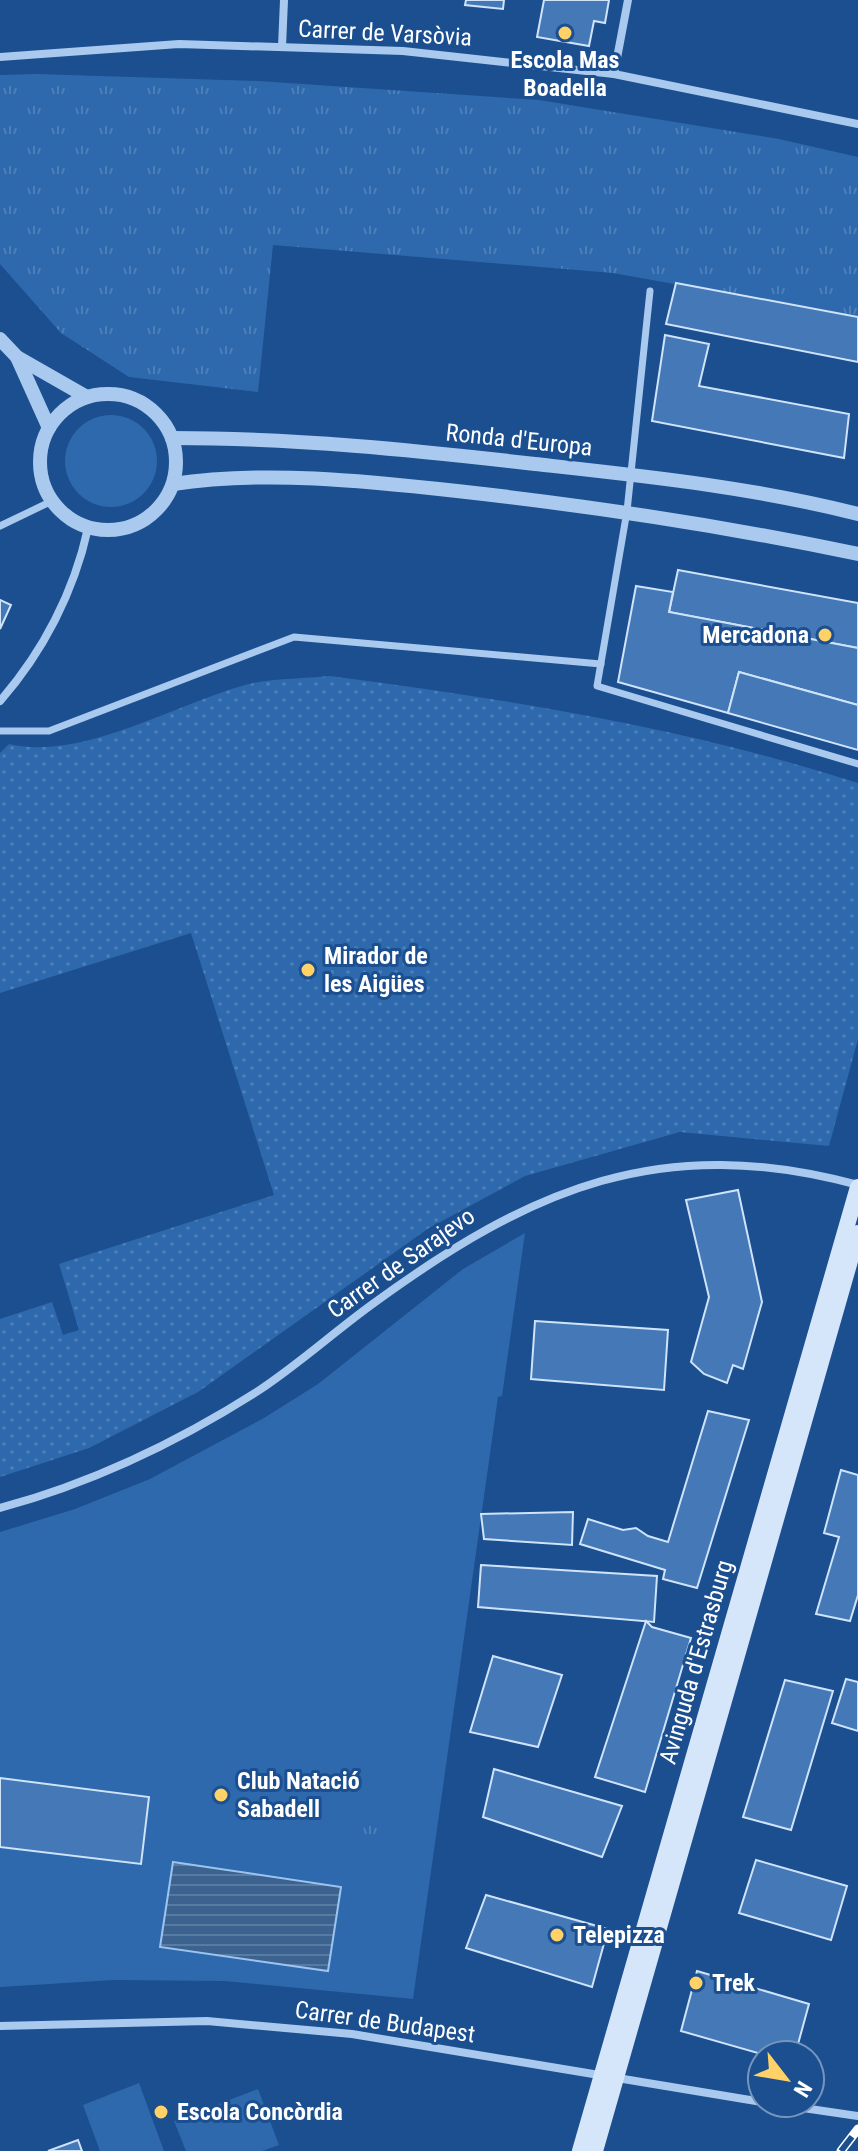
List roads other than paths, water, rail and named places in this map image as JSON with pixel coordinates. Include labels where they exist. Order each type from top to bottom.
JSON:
[{"type":"main road","name":"Avinguda d'Estrasburg","points":[[595,2151],[609,2078],[858,1186]]},
{"type":"main road","name":"Avinguda d'Estrasburg","points":[[580,2151],[609,2078],[858,1233]]},
{"type":"street","points":[[282,47],[284,0]]},
{"type":"street","points":[[614,74],[628,0]]},
{"type":"street","name":"Carrer de Varsòvia","points":[[0,57],[179,44],[403,51],[614,74],[858,124]]},
{"type":"street","points":[[650,291],[627,511],[597,686],[858,764]]},
{"type":"street","points":[[0,339],[17,357],[87,397]]},
{"type":"street","points":[[17,357],[49,428]]},
{"type":"street","points":[[107,393],[146,405],[162,420],[172,438],[176,461],[173,484],[163,502],[148,517],[129,527],[109,530],[88,528],[68,518],[52,501],[43,484],[39,465],[41,445],[49,428],[65,409],[87,397],[107,393]]},
{"type":"street","name":"Ronda d'Europa","points":[[172,438],[387,447],[631,474],[783,495],[858,514]]},
{"type":"street","points":[[173,484],[216,478],[382,483],[627,511],[858,554]]},
{"type":"street","points":[[0,526],[52,501]]},
{"type":"street","points":[[0,701],[17,682],[57,619],[82,555],[88,528]]},
{"type":"street","points":[[0,731],[49,731],[294,637],[601,664]]},
{"type":"street","name":"Carrer de Sarajevo","points":[[0,1508],[57,1490],[163,1445],[259,1390],[450,1249],[539,1202],[587,1185],[690,1164],[785,1168],[858,1186]]},
{"type":"street","name":"Carrer de Budapest","points":[[0,2026],[207,2021],[368,2037],[746,2099]]},
{"type":"street","points":[[826,2111],[858,2116]]},
{"type":"railway","points":[[841,2151],[858,2129]]},
{"type":"place","name":"Escola Mas Boadella","points":[[565,33]]},
{"type":"place","name":"Mercadona","points":[[825,635]]},
{"type":"place","name":"Mirador de les Aigües","points":[[308,970]]},
{"type":"place","name":"Club Natació Sabadell","points":[[221,1795]]},
{"type":"place","name":"Telepizza","points":[[557,1935]]},
{"type":"place","name":"Trek","points":[[696,1983]]},
{"type":"place","name":"Escola Concòrdia","points":[[161,2112]]}]
